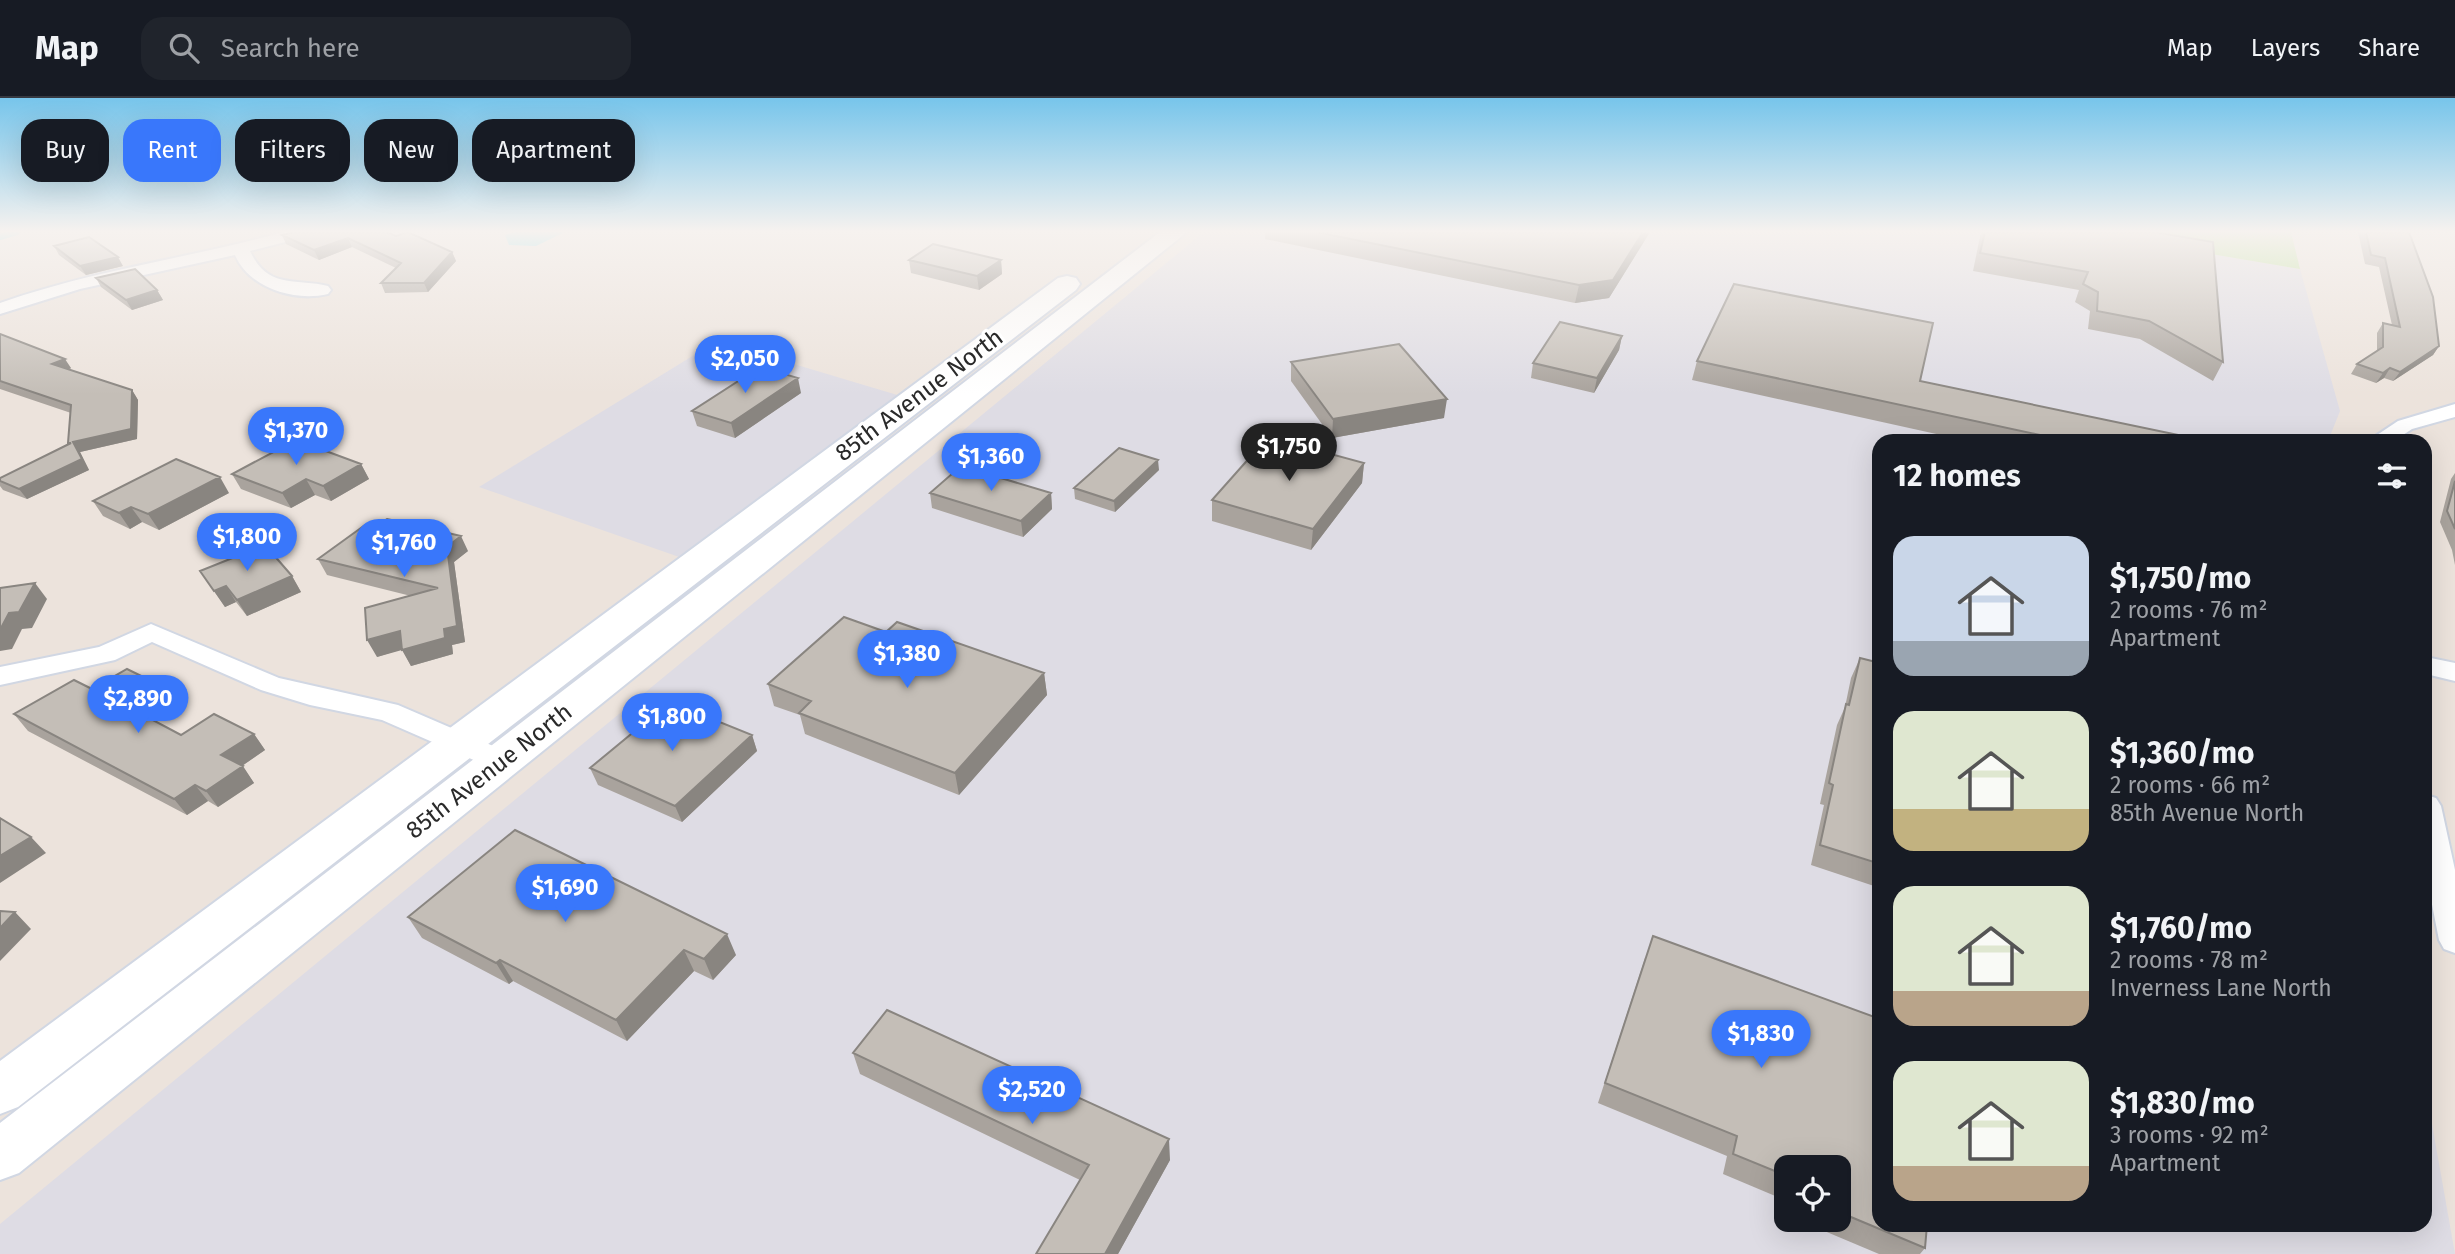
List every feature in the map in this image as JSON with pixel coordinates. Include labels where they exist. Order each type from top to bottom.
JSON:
[{"type":"main road","name":"85th Avenue North","points":[[0,1155],[481,751],[1065,286]]},
{"type":"main road","name":"85th Avenue North","points":[[0,1091],[481,751],[1103,286]]},
{"type":"street","points":[[0,309],[71,286]]},
{"type":"street","points":[[275,286],[322,290]]},
{"type":"street","points":[[2390,434],[2405,425],[2455,410]]},
{"type":"street","points":[[0,676],[106,654],[151,632],[285,689],[388,712],[481,751]]},
{"type":"street","points":[[2432,667],[2455,672]]},
{"type":"street","points":[[2432,834],[2455,940]]},
{"type":"shaded area","points":[[1139,286],[2305,286],[2340,411],[2331,434],[1872,434],[1872,1232],[2432,1232],[2432,1124],[2455,1254],[0,1254],[0,1224]]},
{"type":"shaded area","points":[[717,341],[904,397],[685,559],[479,487]]},
{"type":"building","points":[[107,286],[153,286],[157,290],[126,300]]},
{"type":"building","points":[[1733,286],[1744,286],[1933,323],[1920,381],[2174,434],[2036,434],[1697,361]]},
{"type":"building","points":[[2087,286],[2217,286],[2223,362],[2149,321],[2097,311],[2098,292]]},
{"type":"building","points":[[2391,286],[2429,286],[2433,297],[2439,346],[2400,372],[2390,368],[2383,373],[2357,364],[2383,347],[2383,323],[2400,327]]},
{"type":"building","points":[[1560,322],[1622,336],[1597,378],[1533,363]]},
{"type":"building","points":[[0,334],[65,359],[52,364],[132,390],[131,429],[73,442],[82,459],[19,489],[0,481],[0,478],[71,443],[68,443],[71,405],[0,381]]},
{"type":"building","points":[[1399,344],[1447,399],[1333,419],[1291,362]]},
{"type":"building","points":[[760,367],[798,378],[731,423],[692,411]]},
{"type":"building","points":[[1268,437],[1364,463],[1313,529],[1212,500]]},
{"type":"building","points":[[296,440],[361,464],[323,486],[306,479],[282,493],[232,474]]},
{"type":"building","points":[[1119,448],[1158,460],[1114,501],[1074,488]]},
{"type":"building","points":[[176,459],[220,477],[148,514],[131,507],[119,513],[93,501]]},
{"type":"building","points":[[961,466],[1051,493],[1021,521],[930,493]]},
{"type":"building","points":[[2455,481],[2455,529],[2447,511]]},
{"type":"building","points":[[387,519],[461,536],[447,547],[457,626],[444,629],[445,638],[402,650],[400,631],[367,640],[365,608],[438,588],[318,559],[365,525],[375,527]]},
{"type":"building","points":[[265,545],[292,576],[237,600],[226,586],[214,591],[200,571]]},
{"type":"building","points":[[35,583],[19,612],[9,613],[0,630],[0,588]]},
{"type":"building","points":[[844,617],[886,632],[897,622],[1044,673],[955,773],[799,713],[811,701],[768,684]]},
{"type":"building","points":[[1860,658],[1872,661],[1872,861],[1820,845],[1833,785],[1829,783],[1846,704],[1849,705]]},
{"type":"building","points":[[127,669],[164,687],[130,708],[181,735],[214,714],[254,734],[221,755],[243,766],[206,791],[195,785],[174,799],[14,714],[74,680],[92,689]]},
{"type":"building","points":[[670,702],[752,735],[675,806],[590,768]]},
{"type":"building","points":[[0,818],[31,837],[0,856]]},
{"type":"building","points":[[515,830],[727,934],[704,959],[684,950],[616,1020],[500,960],[496,963],[408,917]]},
{"type":"building","points":[[0,911],[15,912],[0,928]]},
{"type":"building","points":[[1653,936],[1872,1016],[1872,1226],[1851,1217],[1851,1155],[1774,1155],[1774,1171],[1733,1154],[1737,1136],[1605,1083]]},
{"type":"building","points":[[887,1010],[1169,1139],[1105,1254],[1036,1254],[1089,1165],[853,1053]]},
{"type":"building","points":[[1887,1232],[1926,1232],[1925,1248]]}]
